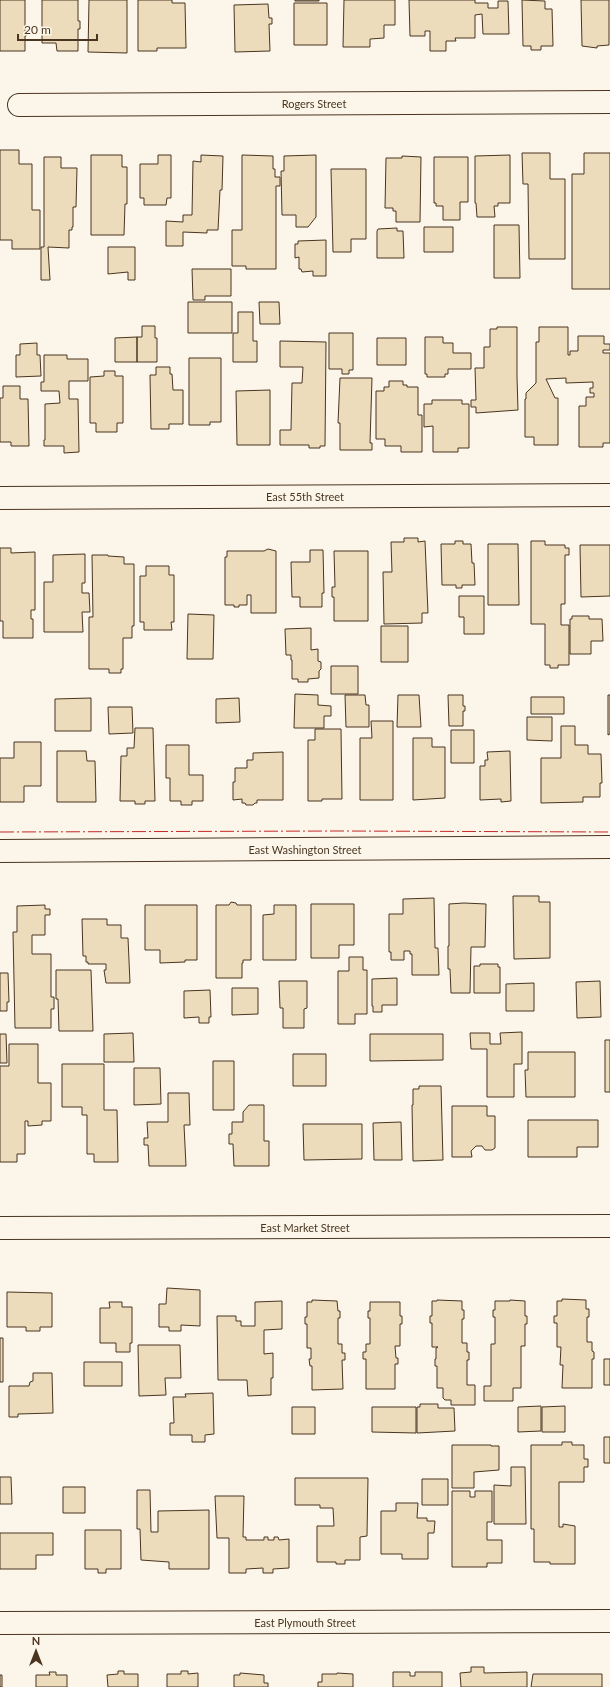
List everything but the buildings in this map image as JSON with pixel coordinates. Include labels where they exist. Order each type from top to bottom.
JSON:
[{"type":"street","name":"Rogers Street","points":[[19,105],[610,102]]},
{"type":"street","name":"East 55th Street","points":[[0,498],[610,495]]},
{"type":"street","name":"East Washington Street","points":[[0,851],[610,847]]},
{"type":"street","name":"East Market Street","points":[[0,1228],[610,1226]]},
{"type":"street","name":"East Plymouth Street","points":[[0,1623],[610,1621]]},
{"type":"power","points":[[0,832],[610,832]]}]
